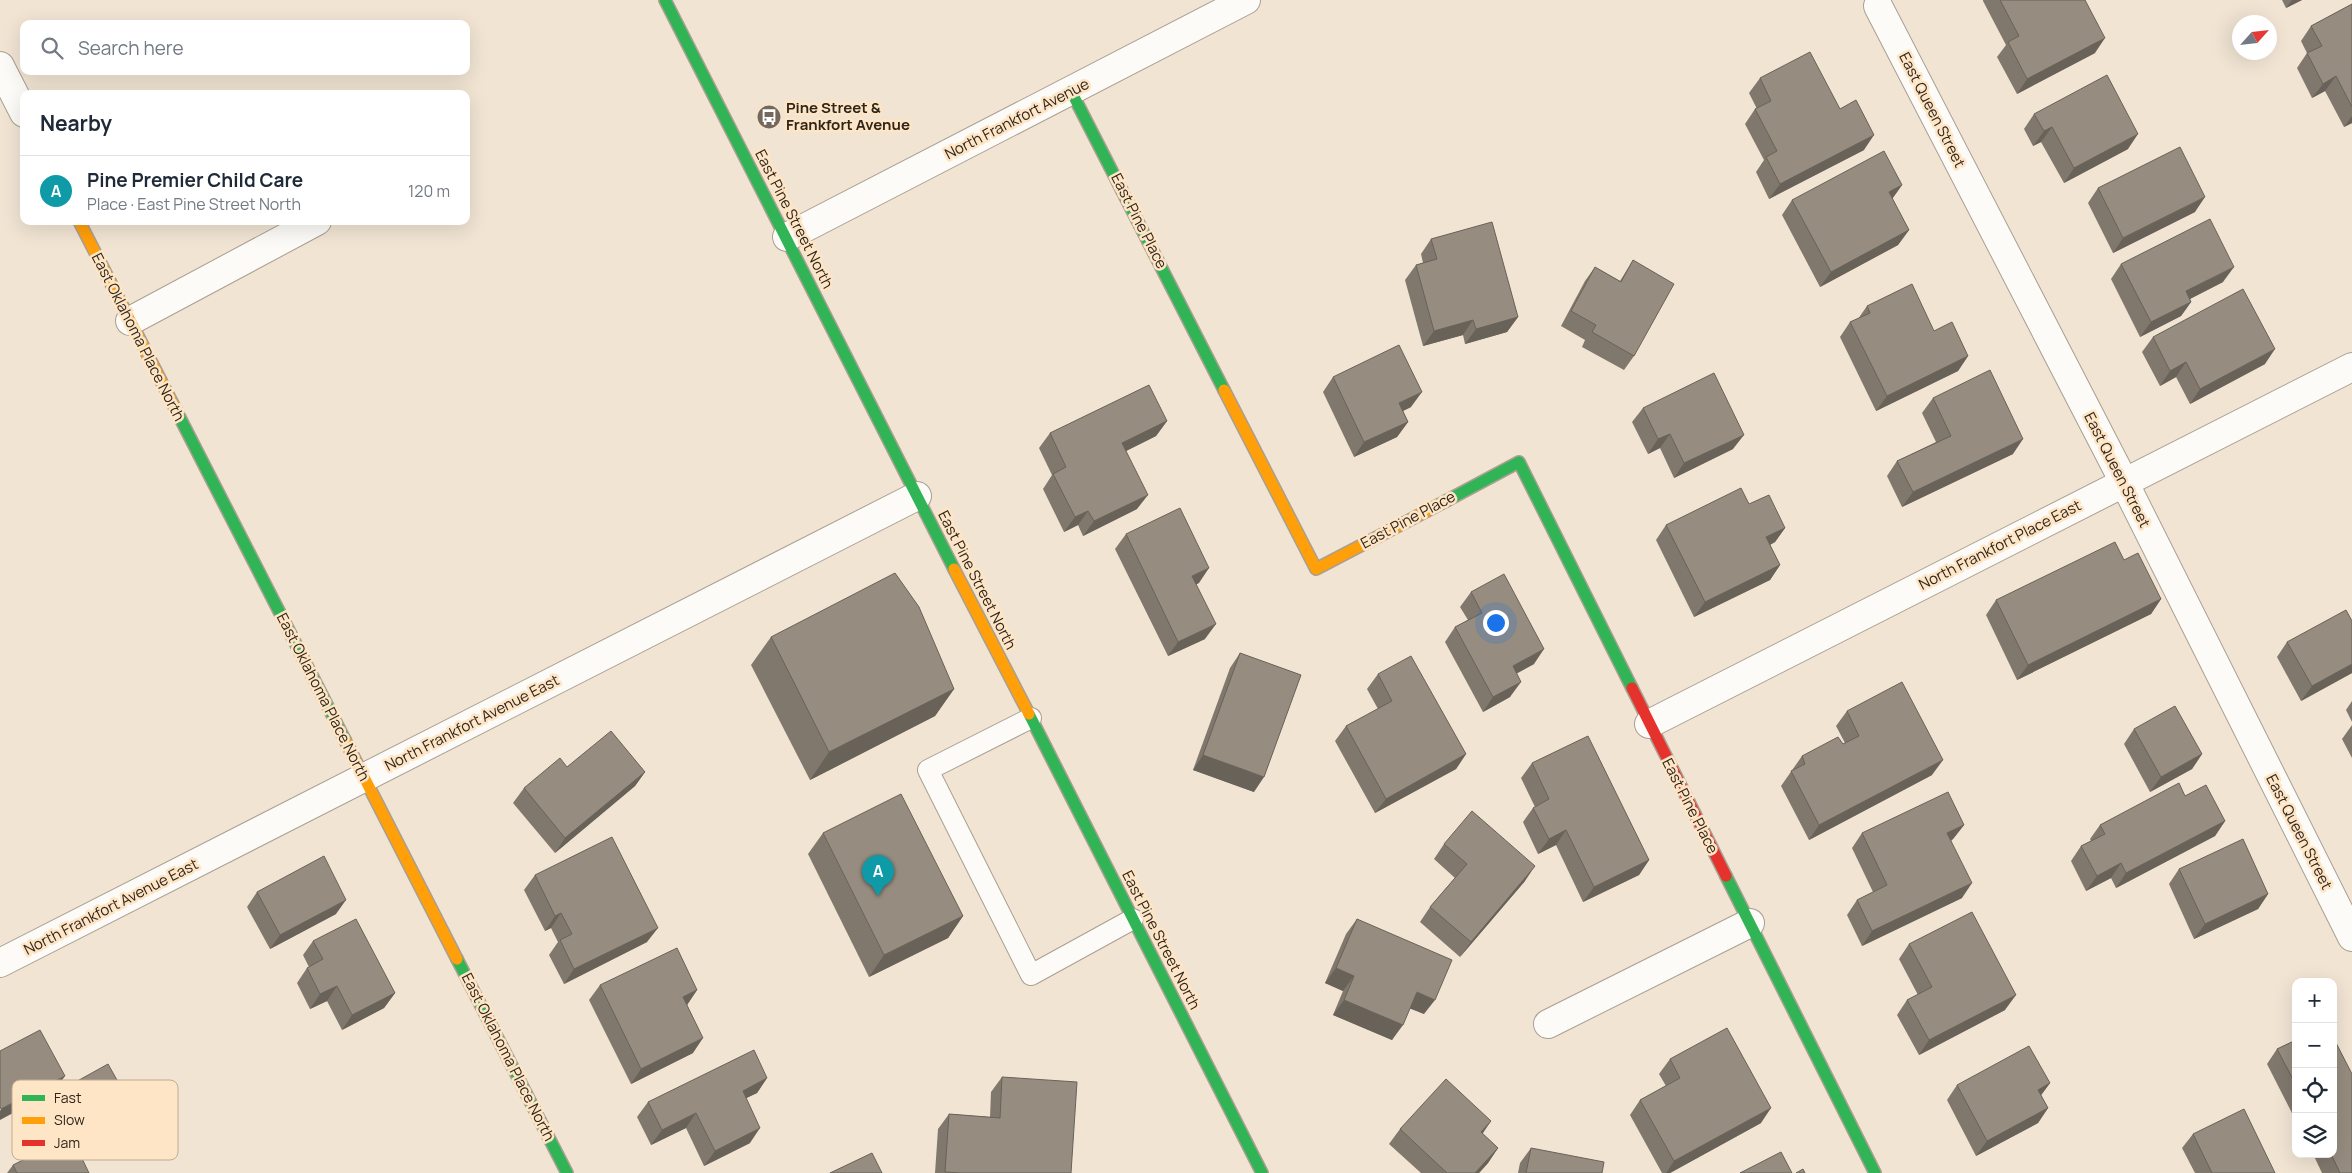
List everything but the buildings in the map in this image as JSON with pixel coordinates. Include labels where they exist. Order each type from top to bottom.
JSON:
[{"type":"street","name":"East Pine Street North","points":[[665,0],[1262,1173]]},
{"type":"street","name":"North Frankfort Avenue","points":[[786,237],[1246,0]]},
{"type":"street","name":"East Queen Street","points":[[1878,6],[2124,482],[2352,936]]},
{"type":"street","points":[[0,66],[20,105]]},
{"type":"street","name":"East Pine Place","points":[[1071,91],[1316,569],[1519,462],[1875,1173]]},
{"type":"street","name":"East Oklahoma Place North","points":[[81,225],[567,1173]]},
{"type":"street","points":[[130,321],[310,225]]},
{"type":"street","name":"North Frankfort Place East","points":[[1649,724],[2352,367]]},
{"type":"street","name":"North Frankfort Avenue East","points":[[0,963],[917,496]]},
{"type":"street","points":[[1548,1024],[1750,923]]},
{"type":"lane","points":[[1031,718],[928,770],[1030,975],[1133,919]]},
{"type":"traffic: fast","points":[[665,0],[954,569]]},
{"type":"traffic: fast","points":[[1071,91],[1224,390]]},
{"type":"traffic: fast","points":[[178,414],[345,740]]},
{"type":"traffic: fast","points":[[1446,501],[1519,462],[1632,688]]},
{"type":"traffic: fast","points":[[1029,714],[1262,1173]]},
{"type":"traffic: fast","points":[[1726,876],[1875,1173]]},
{"type":"traffic: fast","points":[[457,959],[567,1173]]},
{"type":"traffic: slow","points":[[81,225],[178,414]]},
{"type":"traffic: slow","points":[[1224,390],[1316,569],[1446,501]]},
{"type":"traffic: slow","points":[[954,569],[1029,714]]},
{"type":"traffic: slow","points":[[345,740],[457,959]]},
{"type":"traffic: jam","points":[[1632,688],[1726,876]]},
{"type":"place","name":"Pine Street & Frankfort Avenue","points":[[769,117]]},
{"type":"place","name":"Pine Premier Child Care","points":[[878,896]]}]
